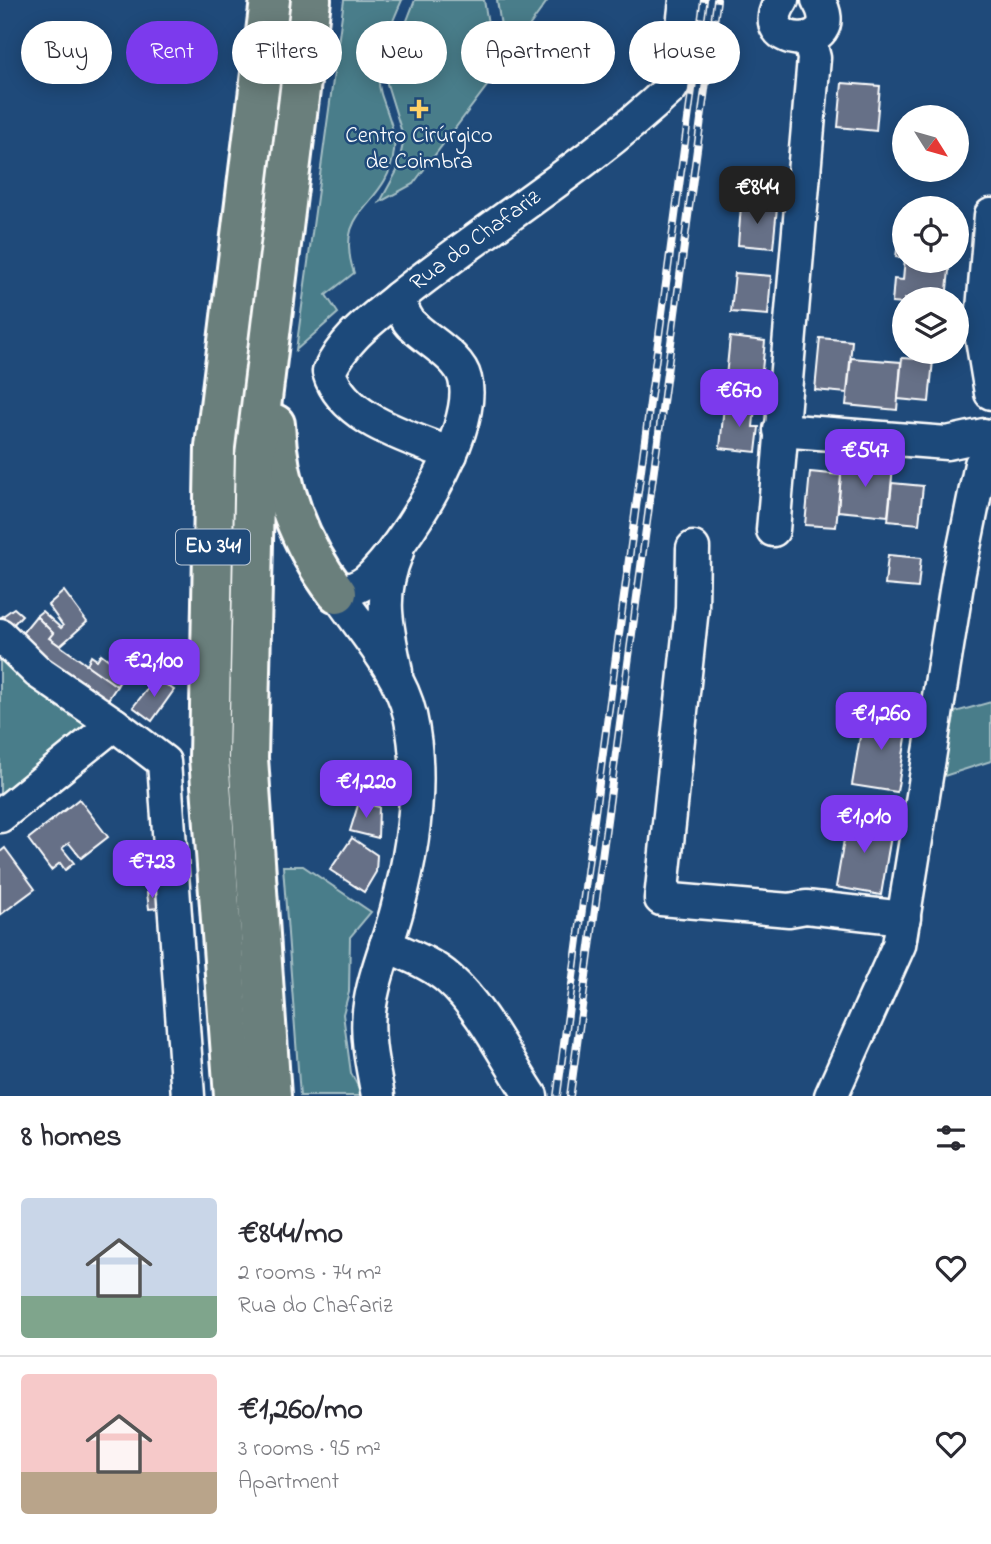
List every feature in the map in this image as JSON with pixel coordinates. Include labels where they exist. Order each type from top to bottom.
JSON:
[{"type":"highway","name":"EN 341","points":[[234,1096],[209,758],[215,447],[270,0]]},
{"type":"highway","name":"EN 341","points":[[271,1096],[248,758],[255,456],[311,0]]},
{"type":"highway","points":[[269,340],[279,379],[274,407],[276,453],[285,486],[315,563],[337,593]]},
{"type":"street","name":"Rua do Chafariz","points":[[398,683],[385,611],[386,579],[401,541],[450,454],[467,397],[465,376],[452,359],[410,325],[398,298],[470,240],[517,212],[671,88],[677,78],[686,0]]},
{"type":"street","points":[[782,0],[775,15],[779,30],[793,40],[809,39],[816,35],[824,14],[818,0]]},
{"type":"street","points":[[773,530],[814,58],[809,39]]},
{"type":"street","points":[[990,375],[981,333],[991,215]]},
{"type":"street","points":[[398,298],[356,332],[338,353],[329,372],[334,390],[382,426],[450,454]]},
{"type":"street","points":[[780,430],[947,443],[985,452],[965,543],[899,944],[831,1096]]},
{"type":"street","points":[[965,543],[991,521]]},
{"type":"street","name":"Rua do Chafariz","points":[[337,593],[352,590],[366,581],[401,541]]},
{"type":"street","points":[[693,548],[692,608],[661,899],[789,910],[806,907],[904,918]]},
{"type":"street","points":[[337,593],[398,683],[410,714],[416,790],[398,907],[373,988],[369,1015],[369,1045],[378,1096]]},
{"type":"street","points":[[0,635],[38,672],[164,762],[188,1096]]},
{"type":"street","points":[[0,816],[114,724]]},
{"type":"street","points":[[386,945],[418,959],[448,978],[467,998],[531,1096]]},
{"type":"green space","points":[[344,0],[402,0],[393,21],[356,21],[356,84],[379,84],[392,129],[394,151],[390,170],[355,220],[350,234],[349,251],[354,273],[326,295],[338,313],[296,350],[332,84],[342,84],[341,21]]},
{"type":"green space","points":[[415,0],[484,0],[488,21],[461,21],[461,84],[488,84],[413,184],[380,202],[397,171],[404,139],[387,84],[447,84],[447,21],[407,21]]},
{"type":"green space","points":[[497,0],[548,0],[533,21],[500,21]]},
{"type":"green space","points":[[0,653],[83,721],[86,727],[0,802]]},
{"type":"green space","points":[[991,702],[991,761],[941,777],[955,712]]},
{"type":"green space","points":[[283,866],[303,866],[371,912],[350,937],[349,992],[343,1014],[351,1073],[363,1096],[300,1096]]},
{"type":"building","points":[[842,83],[880,86],[876,131],[838,127]]},
{"type":"building","points":[[741,205],[777,208],[773,248],[738,245]]},
{"type":"building","points":[[735,273],[771,276],[768,315],[731,312]]},
{"type":"building","points":[[904,273],[949,273],[947,287],[893,287],[894,279],[903,280]]},
{"type":"building","points":[[730,337],[765,341],[761,380],[726,377]]},
{"type":"building","points":[[820,338],[852,341],[847,393],[815,390]]},
{"type":"building","points":[[851,358],[901,364],[897,410],[846,405]]},
{"type":"building","points":[[901,364],[933,364],[929,402],[898,399]]},
{"type":"building","points":[[724,405],[755,407],[753,427],[759,427],[756,452],[720,448]]},
{"type":"building","points":[[842,463],[893,467],[888,516],[838,511]]},
{"type":"building","points":[[810,472],[841,475],[836,527],[805,525]]},
{"type":"building","points":[[892,483],[923,486],[919,524],[888,521]]},
{"type":"building","points":[[888,555],[921,558],[918,588],[885,585]]},
{"type":"building","points":[[64,591],[87,622],[60,646],[49,638],[53,633],[36,616],[42,611],[61,628],[63,626],[48,605]]},
{"type":"building","points":[[14,608],[22,615],[10,628],[19,637],[36,616],[53,633],[49,638],[117,686],[103,707],[0,627],[0,618]]},
{"type":"building","points":[[124,646],[136,654],[117,686],[87,665],[91,656],[97,660],[101,654],[113,663]]},
{"type":"building","points":[[156,678],[174,690],[152,721],[133,707]]},
{"type":"building","points":[[864,713],[909,720],[897,792],[852,785]]},
{"type":"building","points":[[79,799],[108,837],[81,858],[69,843],[62,848],[74,863],[65,870],[60,863],[51,870],[28,839]]},
{"type":"building","points":[[359,802],[379,807],[378,838],[350,831]]},
{"type":"building","points":[[848,816],[893,824],[881,895],[836,887]]},
{"type":"building","points":[[352,838],[377,855],[376,872],[364,892],[330,870]]},
{"type":"building","points":[[5,848],[35,889],[0,915],[0,852]]},
{"type":"building","points":[[156,892],[158,908],[149,909],[147,893]]},
{"type":"railway","points":[[557,1096],[704,0]]},
{"type":"railway","points":[[570,1096],[717,0]]},
{"type":"place","name":"Centro Cirúrgico de Coimbra","points":[[419,109]]}]
